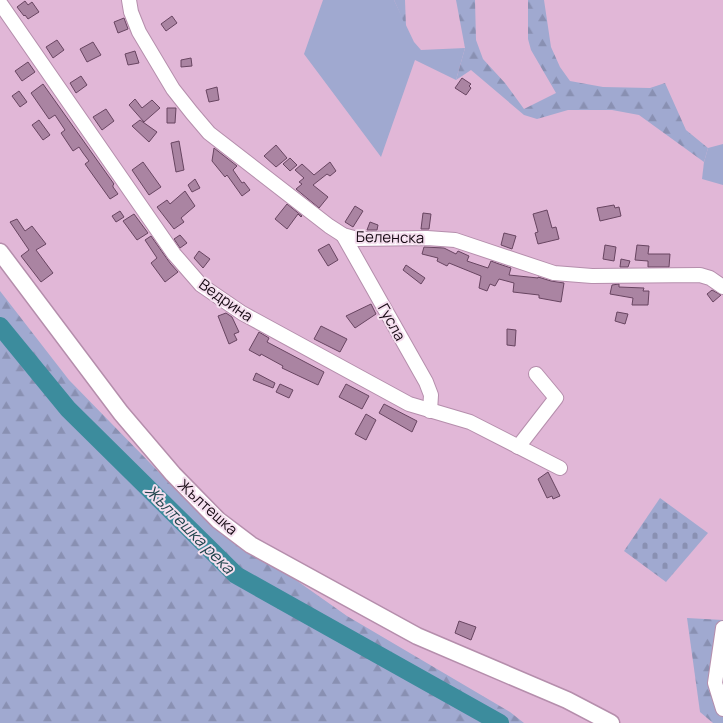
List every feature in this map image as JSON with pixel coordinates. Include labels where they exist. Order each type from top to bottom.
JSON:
[{"type":"main road","name":"Жълтешка","points":[[0,252],[121,414],[172,474],[218,520],[251,545],[416,636],[567,700],[611,723]]},
{"type":"street","name":"Беленска","points":[[129,0],[130,12],[139,32],[173,89],[209,133],[342,235],[357,239],[427,238],[454,240],[554,273],[592,276],[692,274],[710,278],[723,287]]},
{"type":"street","name":"Ведрина","points":[[0,3],[174,254],[201,285],[242,313],[409,404],[470,422],[560,468]]},
{"type":"street","name":"Гусла","points":[[342,235],[426,382],[432,402],[430,411]]},
{"type":"street","points":[[518,447],[556,398],[536,374]]},
{"type":"street","points":[[723,628],[715,683],[723,709]]},
{"type":"green space","points":[[323,0],[394,0],[414,42],[421,50],[465,48],[456,80],[415,60],[381,157],[304,54]]},
{"type":"green space","points":[[394,0],[405,0],[406,27]]},
{"type":"green space","points":[[456,0],[475,0],[476,40],[483,59],[505,83],[524,109],[556,93],[531,50],[528,39],[528,0],[544,0],[551,47],[560,67],[570,81],[603,87],[650,88],[665,83],[686,130],[708,148],[704,162],[639,115],[612,110],[568,110],[537,119],[524,115],[471,70],[456,80],[465,48]]},
{"type":"green space","points":[[723,144],[723,185],[702,179],[708,148]]},
{"type":"green space","points":[[0,291],[69,380],[195,509],[347,616],[510,712],[524,723],[0,723]]},
{"type":"green space","points":[[660,498],[708,533],[666,582],[624,551]]},
{"type":"green space","points":[[687,618],[723,620],[723,723],[713,723],[700,712]]},
{"type":"building","points":[[25,1],[28,5],[32,2],[39,12],[28,19],[17,7]]},
{"type":"building","points":[[172,16],[177,23],[166,31],[161,24]]},
{"type":"building","points":[[124,18],[128,29],[118,33],[114,22]]},
{"type":"building","points":[[57,40],[64,50],[53,58],[46,47]]},
{"type":"building","points":[[93,42],[101,55],[87,62],[80,49]]},
{"type":"building","points":[[135,51],[139,63],[128,65],[125,54]]},
{"type":"building","points":[[191,58],[192,66],[181,67],[181,60]]},
{"type":"building","points":[[28,62],[35,72],[22,81],[15,71]]},
{"type":"building","points":[[81,76],[87,85],[76,93],[70,83]]},
{"type":"building","points":[[462,78],[471,84],[469,86],[471,88],[466,95],[455,88]]},
{"type":"building","points":[[43,84],[114,184],[113,187],[118,194],[110,199],[85,164],[89,161],[79,147],[73,151],[61,133],[65,130],[55,115],[49,119],[31,93]]},
{"type":"building","points":[[217,87],[219,100],[209,102],[206,90]]},
{"type":"building","points":[[19,91],[27,102],[20,107],[12,96]]},
{"type":"building","points":[[135,99],[142,108],[152,100],[160,108],[144,122],[129,105]]},
{"type":"building","points":[[167,108],[176,108],[175,123],[167,123]]},
{"type":"building","points":[[106,109],[114,121],[102,130],[93,117]]},
{"type":"building","points":[[39,120],[50,135],[43,140],[32,125]]},
{"type":"building","points":[[140,120],[157,132],[149,142],[132,126]]},
{"type":"building","points":[[179,141],[184,170],[176,172],[171,143]]},
{"type":"building","points":[[276,145],[287,158],[276,167],[264,156]]},
{"type":"building","points":[[214,148],[237,166],[233,170],[242,183],[244,182],[250,190],[242,196],[227,175],[225,177],[212,161]]},
{"type":"building","points":[[290,158],[297,165],[290,171],[283,164]]},
{"type":"building","points":[[143,162],[161,187],[149,195],[132,170]]},
{"type":"building","points":[[330,162],[336,171],[330,176],[327,174],[313,185],[328,197],[319,208],[296,189],[302,184],[299,182],[304,178],[295,170],[302,164],[314,175]]},
{"type":"building","points":[[195,179],[200,188],[192,192],[188,185]]},
{"type":"building","points":[[185,191],[195,206],[181,218],[184,222],[174,229],[157,207],[167,200],[170,204]]},
{"type":"building","points":[[287,204],[302,216],[298,214],[287,229],[275,219]]},
{"type":"building","points":[[614,205],[615,208],[619,207],[621,216],[600,221],[597,208]]},
{"type":"building","points":[[355,206],[363,211],[353,227],[345,222]]},
{"type":"building","points":[[547,210],[552,228],[556,227],[559,239],[538,244],[535,233],[538,232],[533,214]]},
{"type":"building","points":[[120,211],[124,217],[116,222],[112,216]]},
{"type":"building","points":[[423,213],[431,214],[429,229],[421,229]]},
{"type":"building","points":[[134,214],[148,233],[137,240],[123,221]]},
{"type":"building","points":[[17,219],[25,231],[32,226],[46,244],[36,250],[53,273],[41,282],[21,256],[29,250],[10,222]]},
{"type":"building","points":[[370,222],[378,225],[377,230],[367,230]]},
{"type":"building","points":[[504,233],[516,236],[512,249],[501,245]]},
{"type":"building","points":[[180,235],[187,243],[180,248],[174,239]]},
{"type":"building","points":[[151,236],[178,272],[165,282],[151,263],[157,258],[145,240]]},
{"type":"building","points":[[329,244],[338,260],[328,266],[318,250]]},
{"type":"building","points":[[605,245],[616,247],[614,261],[603,259]]},
{"type":"building","points":[[637,245],[649,246],[648,254],[670,254],[669,267],[648,267],[648,261],[635,260]]},
{"type":"building","points":[[424,247],[444,248],[456,254],[458,251],[469,256],[467,261],[488,268],[491,261],[511,268],[509,275],[538,277],[564,283],[561,302],[539,298],[539,295],[513,292],[514,283],[499,279],[495,286],[490,284],[487,291],[479,288],[481,276],[449,263],[447,266],[437,261],[438,258],[422,254]]},
{"type":"building","points":[[199,251],[210,259],[203,268],[194,258]]},
{"type":"building","points":[[621,259],[630,261],[628,267],[620,267]]},
{"type":"building","points":[[406,265],[425,278],[421,284],[403,270]]},
{"type":"building","points":[[619,284],[619,287],[644,288],[643,291],[649,291],[648,305],[632,305],[633,298],[610,294],[612,285]]},
{"type":"building","points":[[712,290],[721,295],[713,302],[707,294]]},
{"type":"building","points":[[371,304],[376,314],[355,328],[346,316]]},
{"type":"building","points":[[617,312],[628,314],[625,324],[615,321]]},
{"type":"building","points":[[226,313],[232,317],[239,332],[234,334],[237,340],[229,344],[218,316]]},
{"type":"building","points":[[321,326],[347,339],[340,352],[314,339]]},
{"type":"building","points":[[507,329],[516,330],[515,346],[507,345]]},
{"type":"building","points":[[259,332],[269,338],[267,342],[324,372],[318,385],[282,368],[283,366],[261,354],[260,356],[249,350]]},
{"type":"building","points":[[256,373],[275,383],[273,388],[253,380]]},
{"type":"building","points":[[280,384],[293,390],[289,398],[276,392]]},
{"type":"building","points":[[346,384],[369,396],[362,409],[339,397]]},
{"type":"building","points":[[384,404],[417,421],[412,432],[379,413]]},
{"type":"building","points":[[366,414],[376,420],[366,440],[355,434]]},
{"type":"building","points":[[548,472],[560,496],[553,499],[552,496],[547,498],[538,479]]},
{"type":"building","points":[[459,621],[476,627],[471,640],[455,633]]},
{"type":"waterway","name":"Жълтешка река","points":[[0,326],[68,409],[236,575],[500,723]]}]
